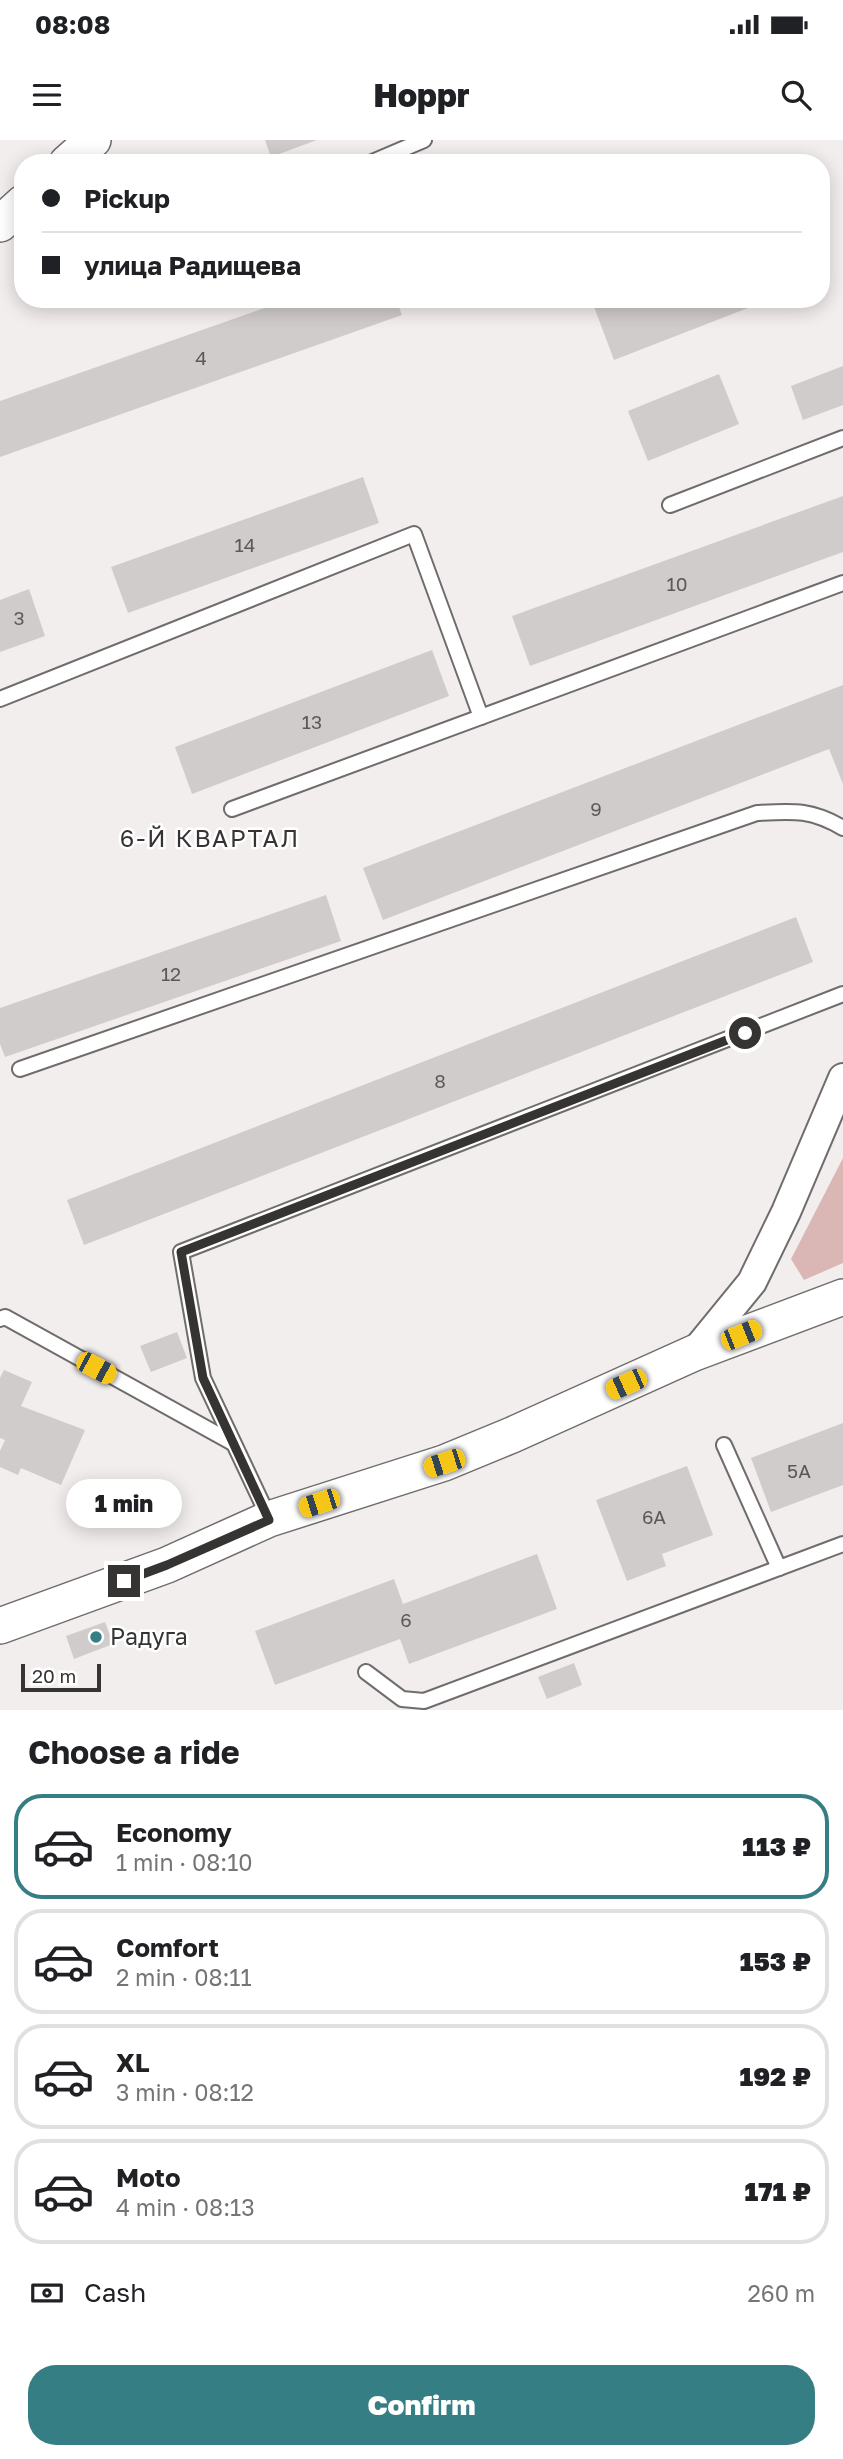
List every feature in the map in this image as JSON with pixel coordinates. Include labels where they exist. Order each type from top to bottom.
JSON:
[{"type":"street","points":[[77,154],[93,140]]},
{"type":"street","points":[[694,1353],[752,1282],[786,1212],[843,1078]]},
{"type":"street","points":[[0,1626],[167,1565],[269,1520],[444,1463],[694,1353],[843,1297]]},
{"type":"lane","points":[[391,154],[424,140]]},
{"type":"lane","points":[[670,505],[843,438]]},
{"type":"lane","points":[[0,699],[414,534],[481,717]]},
{"type":"lane","points":[[232,809],[843,583]]},
{"type":"lane","points":[[20,1069],[757,813],[797,811],[826,818],[843,828]]},
{"type":"lane","points":[[269,1520],[203,1378],[181,1252],[843,995]]},
{"type":"lane","points":[[0,1319],[5,1317],[233,1443]]},
{"type":"lane","points":[[724,1445],[779,1568]]},
{"type":"lane","points":[[366,1672],[402,1699],[424,1701],[843,1544]]},
{"type":"shaded area","points":[[843,1158],[843,1263],[804,1280],[791,1259]]},
{"type":"building","points":[[265,140],[317,140],[279,154],[270,154]]},
{"type":"building","points":[[264,308],[399,308],[402,315],[0,457],[0,401]]},
{"type":"building","points":[[594,308],[748,308],[614,360]]},
{"type":"building","points":[[843,366],[843,405],[803,420],[791,386]]},
{"type":"building","points":[[719,374],[739,424],[648,461],[628,411]]},
{"type":"building","points":[[363,477],[379,523],[128,613],[111,567]]},
{"type":"building","points":[[843,496],[843,552],[530,666],[512,616]]},
{"type":"building","points":[[29,589],[45,636],[0,652],[0,600]]},
{"type":"building","points":[[432,650],[449,696],[192,794],[175,747]]},
{"type":"building","points":[[843,685],[843,784],[829,749],[383,920],[363,868]]},
{"type":"building","points":[[326,895],[341,941],[5,1057],[0,1044],[0,1008]]},
{"type":"building","points":[[796,917],[813,962],[84,1245],[67,1200]]},
{"type":"building","points":[[177,1332],[187,1358],[151,1372],[140,1346]]},
{"type":"building","points":[[4,1370],[32,1382],[21,1406],[85,1430],[61,1485],[21,1468],[18,1475],[0,1467],[0,1451],[5,1440],[0,1438],[0,1378]]},
{"type":"building","points":[[843,1423],[843,1485],[771,1512],[751,1458]]},
{"type":"building","points":[[687,1466],[713,1535],[662,1554],[666,1566],[627,1581],[596,1500]]},
{"type":"building","points":[[537,1554],[557,1609],[409,1664],[400,1639],[275,1685],[255,1631],[394,1579],[403,1604]]},
{"type":"building","points":[[105,1622],[113,1644],[74,1659],[66,1636]]},
{"type":"building","points":[[574,1663],[582,1685],[547,1699],[538,1677]]},
{"type":"place","name":"Радуга","points":[[96,1637]]},
{"type":"district","name":"6-Й КВАРТАЛ","points":[[210,839]]},
{"type":"route","points":[[124,1581],[269,1520],[203,1378],[181,1252],[745,1033]]}]
